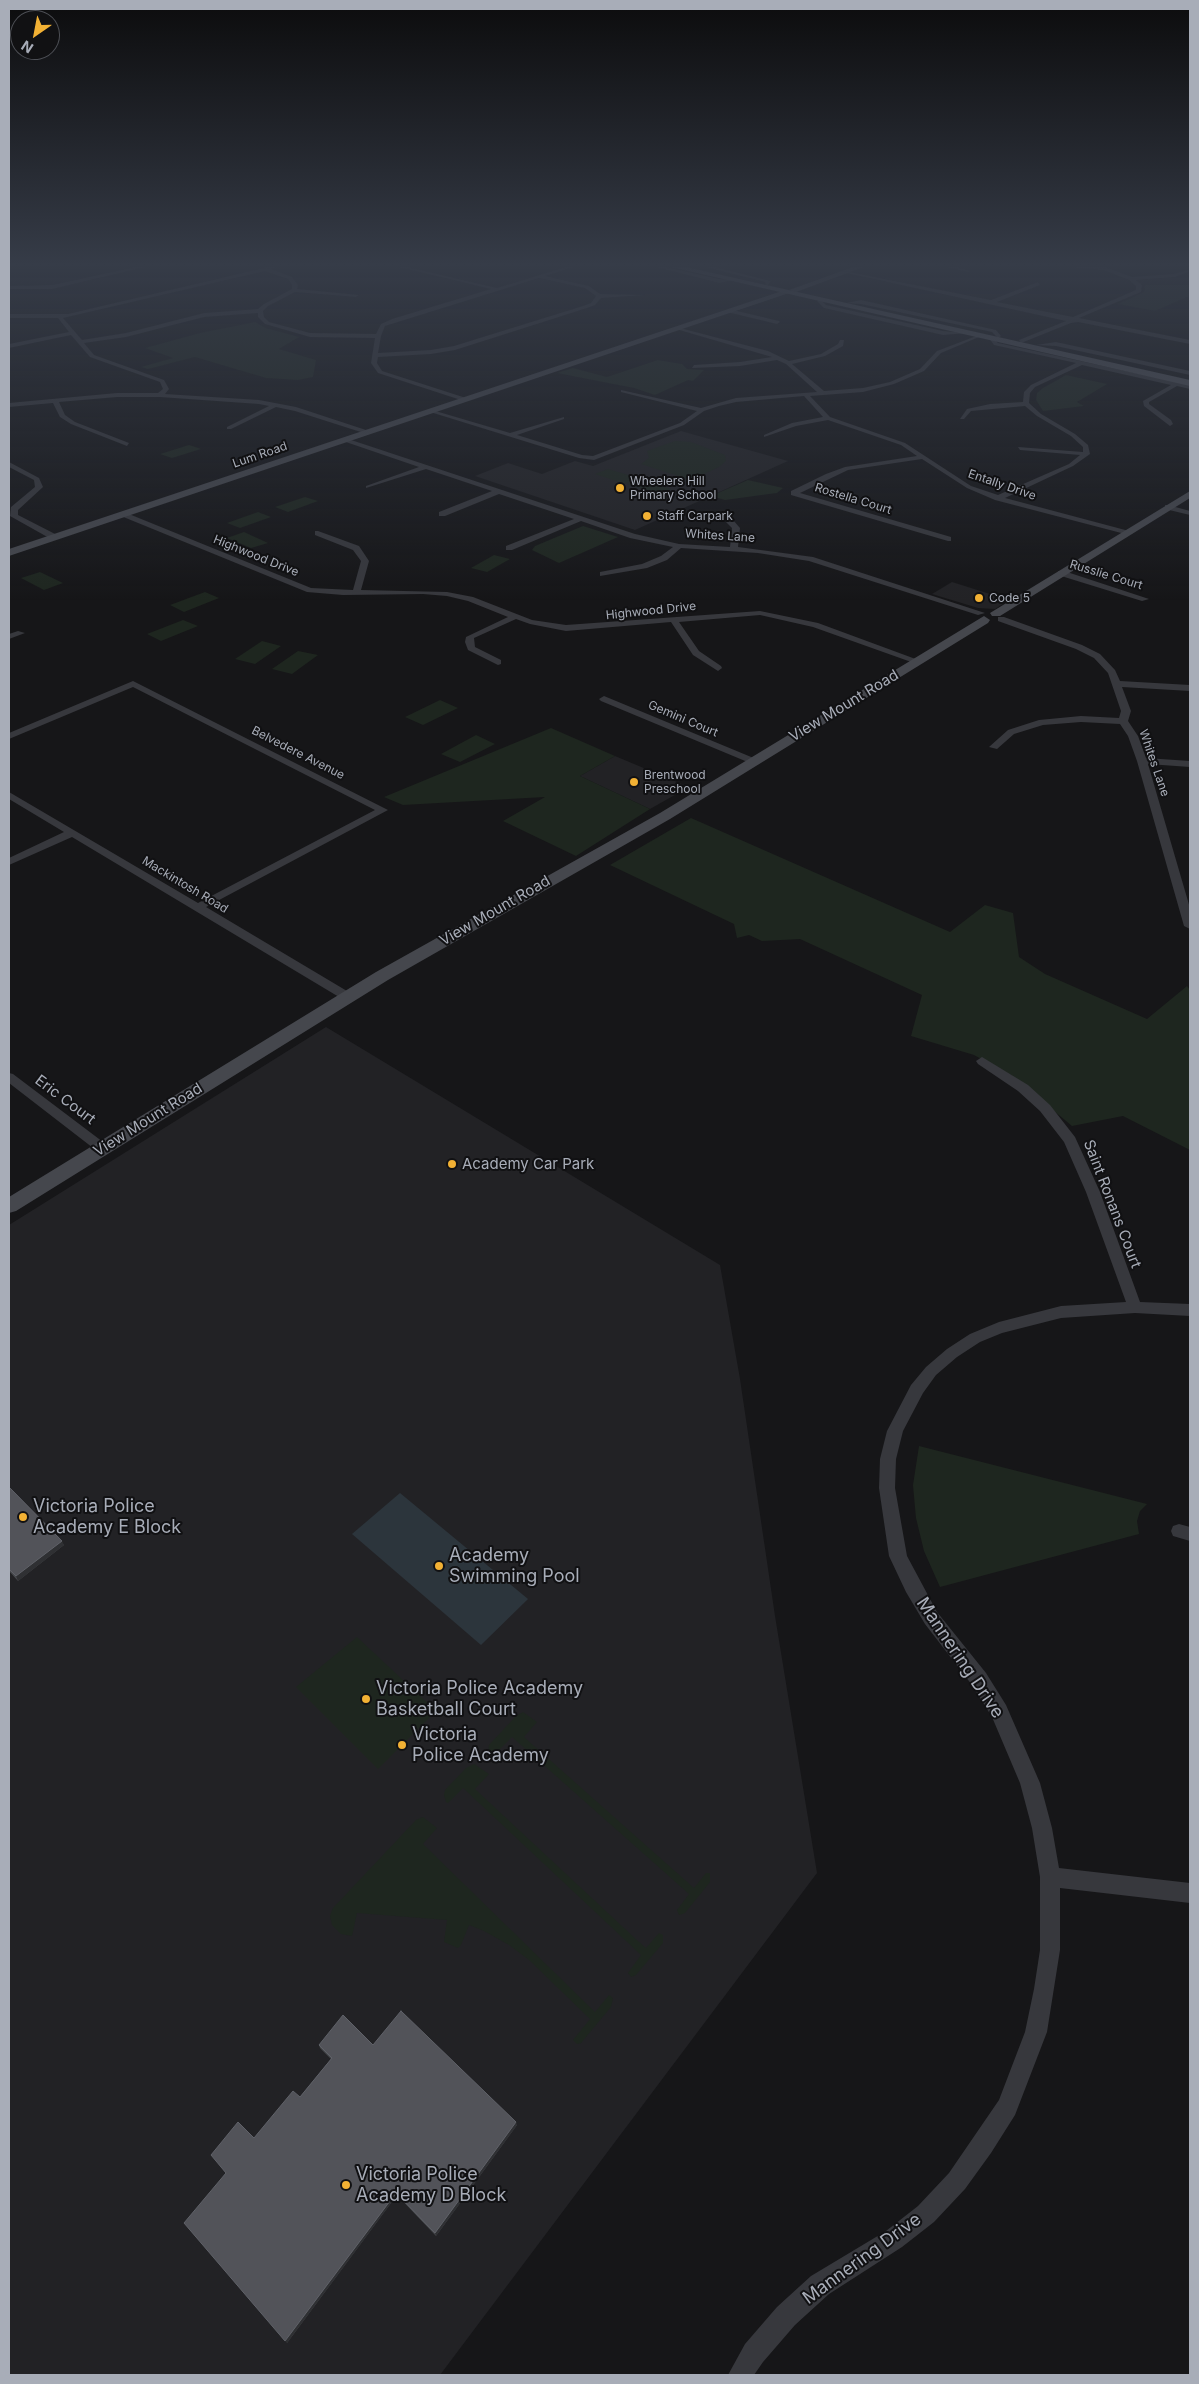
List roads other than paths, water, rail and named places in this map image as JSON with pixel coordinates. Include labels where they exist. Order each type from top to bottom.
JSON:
[{"type":"main road","points":[[1170,378],[1190,383]]},
{"type":"street","points":[[154,378],[162,381],[166,389],[160,395]]},
{"type":"street","points":[[394,378],[464,399]]},
{"type":"street","name":"Lum Road","points":[[9,552],[527,378]]},
{"type":"street","points":[[805,378],[822,393]]},
{"type":"street","points":[[430,411],[581,457],[594,458],[682,424],[702,410],[736,400],[863,390],[892,384],[903,378]]},
{"type":"street","points":[[1026,404],[1027,392],[1033,386],[1049,378]]},
{"type":"street","points":[[1150,378],[1190,387]]},
{"type":"street","points":[[1170,424],[1169,421],[1146,405],[1146,401],[1176,384]]},
{"type":"street","points":[[623,391],[702,410]]},
{"type":"street","name":"Entally Drive","points":[[805,394],[828,418],[892,439],[923,457],[957,481],[998,498],[1126,534]]},
{"type":"street","points":[[9,405],[117,395],[160,395],[276,405],[367,432]]},
{"type":"street","points":[[55,401],[62,416],[73,423],[127,444]]},
{"type":"street","points":[[962,418],[970,410],[976,408],[1026,404],[1086,446],[1087,454]]},
{"type":"street","points":[[229,428],[276,405]]},
{"type":"street","points":[[512,435],[562,418]]},
{"type":"street","points":[[766,436],[794,424],[828,418]]},
{"type":"street","name":"Whites Lane","points":[[345,440],[633,536],[679,546],[777,553],[826,562],[1064,640],[1097,656],[1106,664],[1117,684],[1126,711],[1123,721],[1133,736],[1186,889],[1190,926]]},
{"type":"street","points":[[1020,448],[1087,454]]},
{"type":"street","points":[[998,498],[1077,462],[1087,454]]},
{"type":"street","name":"Rostella Court","points":[[923,457],[847,468],[828,475],[794,493],[948,539]]},
{"type":"street","points":[[9,464],[37,479],[39,487],[14,509],[14,516],[54,537]]},
{"type":"street","points":[[368,487],[425,467]]},
{"type":"street","points":[[442,514],[500,491]]},
{"type":"street","name":"View Mount Road","points":[[9,1206],[348,997],[665,816],[1190,494]]},
{"type":"street","points":[[1168,507],[1190,513]]},
{"type":"street","name":"Highwood Drive","points":[[124,514],[304,588],[323,592],[357,592],[385,596],[423,592],[447,594],[470,600],[530,622],[566,628],[674,621],[734,614],[780,616],[815,625],[917,661]]},
{"type":"street","points":[[509,548],[582,518]]},
{"type":"street","points":[[730,522],[736,528],[734,550]]},
{"type":"street","points":[[318,533],[356,548],[364,561],[357,592]]},
{"type":"street","points":[[603,574],[644,566],[664,558],[679,546]]},
{"type":"street","name":"Russlie Court","points":[[1061,573],[1145,599]]},
{"type":"street","points":[[498,662],[471,648],[468,642],[470,638],[514,617]]},
{"type":"street","points":[[674,621],[696,653],[718,668]]},
{"type":"street","points":[[9,637],[20,633]]},
{"type":"street","name":"Belvedere Avenue","points":[[9,736],[133,684],[383,810],[196,908]]},
{"type":"street","points":[[1117,684],[1190,688]]},
{"type":"street","name":"Gemini Court","points":[[604,699],[753,761]]},
{"type":"street","points":[[994,746],[1011,732],[1042,722],[1081,719],[1123,721]]},
{"type":"street","points":[[1142,761],[1190,764]]},
{"type":"street","name":"Mackintosh Road","points":[[9,795],[348,997]]},
{"type":"street","points":[[9,862],[71,832]]},
{"type":"street","name":"Saint Ronans Court","points":[[982,1061],[1023,1088],[1038,1101],[1070,1140],[1093,1192],[1135,1307]]},
{"type":"street","name":"Eric Court","points":[[9,1077],[102,1148]]},
{"type":"street","name":"Mannering Drive","points":[[740,2375],[754,2353],[786,2316],[820,2285],[894,2239],[926,2214],[956,2181],[1003,2114],[1022,2074],[1033,2040],[1045,1989],[1050,1950],[1050,1877],[1042,1828],[1030,1783],[999,1711],[979,1679],[931,1618],[912,1586],[898,1556],[887,1488],[888,1458],[895,1431],[917,1389],[931,1371],[952,1353],[975,1338],[999,1328],[1061,1312],[1135,1307],[1190,1310]]},
{"type":"street","points":[[1050,1877],[1190,1894]]},
{"type":"place","name":"Wheelers Hill Primary School","points":[[620,488]]},
{"type":"place","name":"Staff Carpark","points":[[647,516]]},
{"type":"place","name":"Code 5","points":[[979,598]]},
{"type":"place","name":"Brentwood Preschool","points":[[634,782]]},
{"type":"place","name":"Academy Car Park","points":[[452,1164]]},
{"type":"place","name":"Victoria Police Academy E Block","points":[[23,1517]]},
{"type":"place","name":"Academy Swimming Pool","points":[[439,1566]]},
{"type":"place","name":"Victoria Police Academy Basketball Court","points":[[366,1699]]},
{"type":"place","name":"Victoria Police Academy","points":[[402,1745]]},
{"type":"place","name":"Victoria Police Academy D Block","points":[[346,2185]]}]
